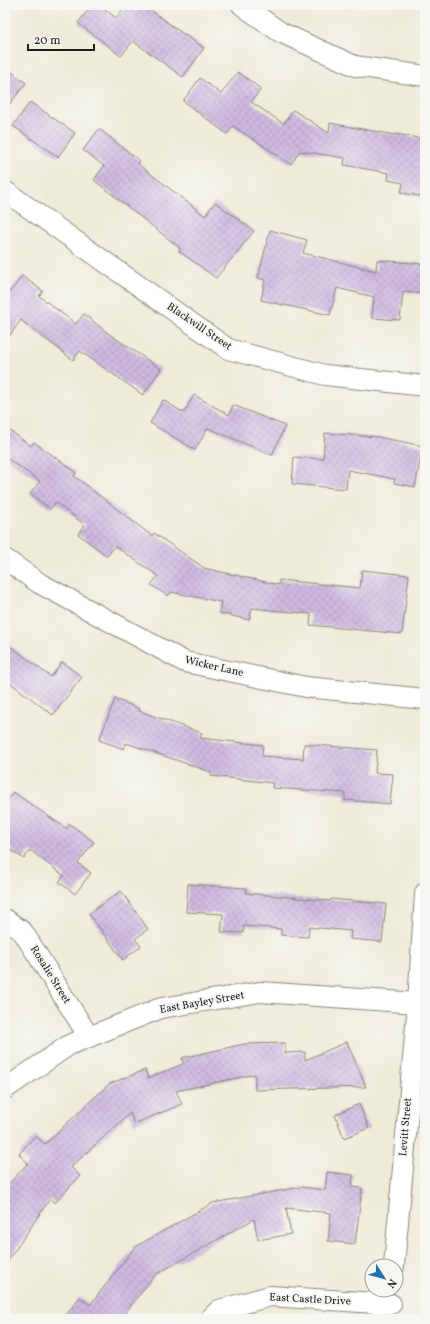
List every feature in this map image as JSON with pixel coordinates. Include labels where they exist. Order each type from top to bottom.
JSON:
[{"type":"street","points":[[242,5],[280,32],[355,66],[425,76]]},
{"type":"street","name":"Blackwill Street","points":[[5,191],[228,349],[325,375],[425,386]]},
{"type":"street","name":"Wicker Lane","points":[[5,559],[39,583],[185,662],[306,687],[425,699]]},
{"type":"street","name":"Levitt Street","points":[[395,1258],[418,1003],[425,893]]},
{"type":"street","name":"Rosalie Street","points":[[5,919],[24,932],[89,1037]]},
{"type":"street","name":"East Bayley Street","points":[[5,1089],[69,1045],[161,1008],[260,992],[418,1003]]},
{"type":"street","name":"East Castle Drive","points":[[210,1319],[220,1310],[270,1296],[391,1304]]},
{"type":"building","points":[[92,5],[100,5],[116,18],[126,5],[144,5],[204,48],[183,77],[133,41],[121,56],[78,23]]},
{"type":"building","points":[[5,67],[26,83],[5,110]]},
{"type":"building","points":[[238,72],[261,89],[251,102],[284,124],[293,110],[329,133],[330,123],[425,139],[425,151],[422,168],[425,168],[425,197],[401,193],[403,183],[388,180],[389,173],[344,165],[345,158],[300,151],[291,164],[233,126],[227,134],[183,101],[200,78],[221,94]]},
{"type":"building","points":[[30,102],[75,133],[58,157],[13,126]]},
{"type":"building","points":[[99,129],[140,161],[138,164],[205,216],[215,202],[254,231],[216,278],[179,251],[180,248],[94,180],[104,166],[83,150]]},
{"type":"building","points":[[270,230],[307,240],[303,253],[376,271],[377,260],[425,264],[425,294],[403,292],[400,320],[372,318],[374,297],[337,288],[330,315],[261,300],[265,280],[258,278]]},
{"type":"building","points":[[22,276],[43,291],[39,296],[76,324],[84,314],[109,334],[161,369],[143,395],[80,351],[73,360],[21,320],[5,342],[5,298]]},
{"type":"building","points":[[194,395],[229,415],[233,405],[285,426],[272,455],[208,428],[195,450],[150,423],[163,400],[184,413]]},
{"type":"building","points":[[5,427],[31,446],[34,442],[76,472],[74,476],[152,536],[154,533],[204,568],[279,585],[279,580],[360,588],[362,570],[409,575],[402,634],[310,625],[311,614],[252,608],[249,620],[219,613],[221,602],[171,592],[168,596],[151,585],[158,576],[115,546],[107,556],[78,534],[85,525],[55,502],[51,509],[30,494],[40,481],[5,457]]},
{"type":"building","points":[[325,433],[378,437],[423,446],[415,487],[394,483],[395,479],[348,470],[346,489],[292,484],[294,457],[323,459]]},
{"type":"building","points":[[5,642],[51,677],[62,662],[82,677],[53,715],[5,679]]},
{"type":"building","points":[[115,699],[140,709],[139,711],[202,733],[200,738],[263,745],[262,756],[303,759],[304,744],[377,750],[375,773],[393,774],[390,804],[345,800],[345,793],[272,788],[273,783],[211,776],[211,772],[126,743],[124,749],[99,740]]},
{"type":"building","points":[[13,792],[67,829],[70,824],[94,842],[78,863],[91,873],[75,894],[59,882],[64,876],[30,850],[24,859],[5,846],[5,804]]},
{"type":"building","points":[[188,884],[246,888],[246,893],[330,901],[331,899],[386,904],[382,942],[350,939],[351,931],[309,927],[308,937],[281,935],[281,929],[244,926],[243,933],[221,932],[223,914],[186,912]]},
{"type":"building","points":[[121,891],[148,929],[135,939],[141,946],[123,960],[89,914]]},
{"type":"building","points":[[347,1042],[366,1087],[255,1090],[255,1074],[176,1091],[182,1104],[134,1124],[130,1113],[71,1167],[80,1176],[55,1203],[50,1199],[5,1265],[5,1188],[28,1163],[19,1154],[35,1136],[45,1144],[109,1084],[145,1070],[148,1078],[183,1064],[182,1058],[244,1044],[285,1043],[285,1053],[305,1052],[305,1060]]},
{"type":"building","points":[[359,1104],[369,1128],[344,1138],[335,1115]]},
{"type":"building","points":[[327,1172],[353,1175],[352,1187],[362,1188],[355,1244],[328,1241],[331,1213],[286,1208],[291,1234],[258,1240],[254,1219],[155,1275],[120,1319],[63,1319],[80,1297],[90,1305],[135,1247],[213,1203],[301,1187],[325,1190]]}]
